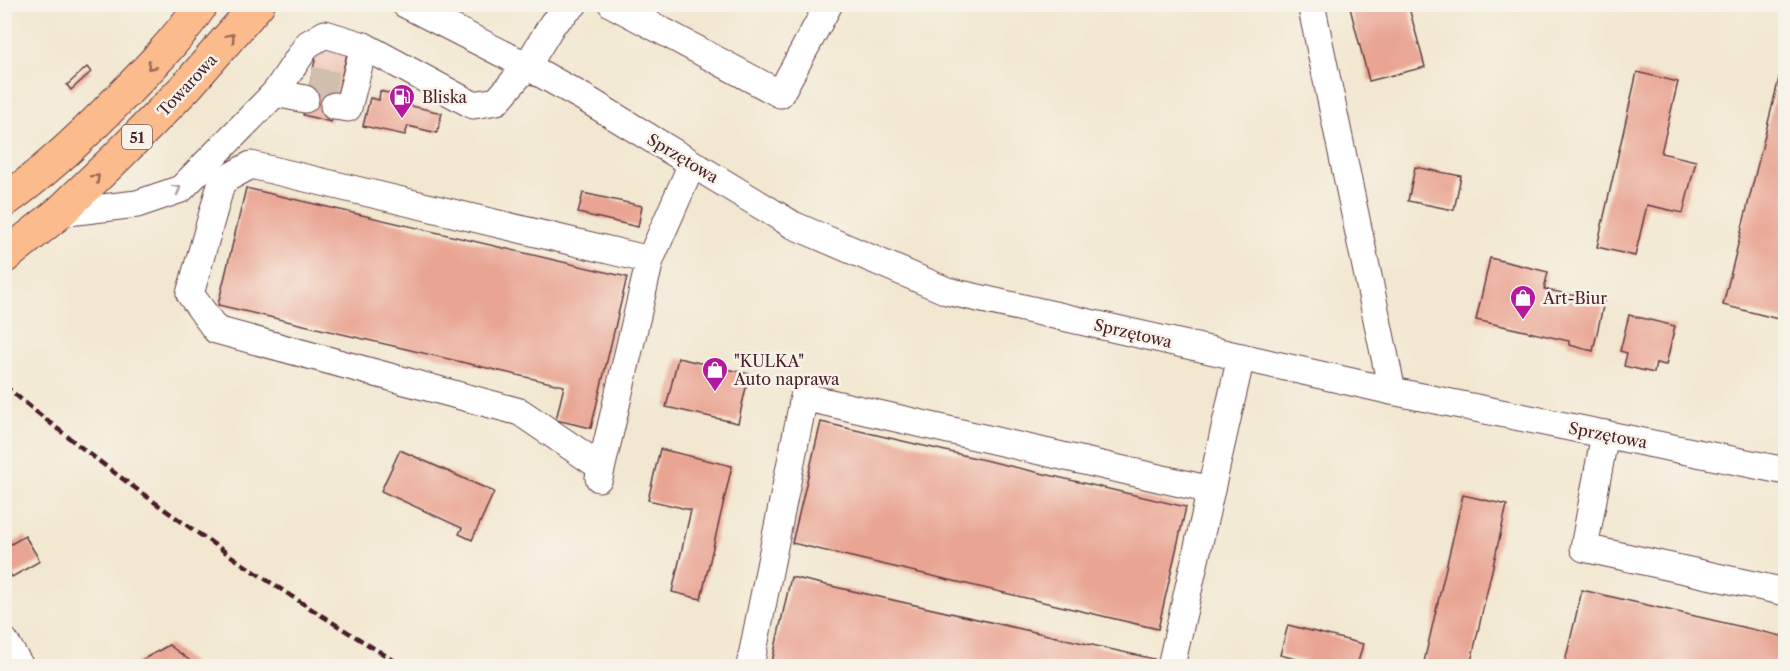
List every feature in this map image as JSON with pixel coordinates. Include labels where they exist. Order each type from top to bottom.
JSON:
[{"type":"main road","name":"51","points":[[6,195],[51,164],[103,116],[153,65],[202,4]]},
{"type":"main road","name":"Towarowa","points":[[4,258],[59,213],[187,86],[258,4]]},
{"type":"street","name":"Sprzętowa","points":[[405,4],[527,66],[586,99],[793,225],[947,291],[1392,391],[1785,471]]},
{"type":"street","name":"Sprzętowa","points":[[436,4],[527,66]]},
{"type":"street","points":[[612,4],[780,94],[829,4]]},
{"type":"street","points":[[1311,4],[1392,391]]},
{"type":"street","points":[[59,213],[137,204],[181,189],[298,79],[308,44],[325,34],[364,46],[473,105],[497,100],[527,66],[553,23],[568,7]]},
{"type":"street","points":[[346,84],[364,46]]},
{"type":"street","points":[[650,260],[251,165],[222,181],[190,294],[216,330],[520,412],[600,472],[650,260],[692,164]]},
{"type":"street","points":[[1171,666],[1241,357]]},
{"type":"street","points":[[750,666],[804,397],[1211,490]]},
{"type":"street","points":[[1605,434],[1584,548],[1785,592]]},
{"type":"street","points":[[4,640],[20,666]]},
{"type":"building","points":[[1349,4],[1408,4],[1425,67],[1369,81]]},
{"type":"building","points":[[320,38],[349,45],[331,122],[303,115]]},
{"type":"building","points":[[1786,54],[1786,321],[1723,305]]},
{"type":"building","points":[[87,67],[91,72],[71,90],[67,85]]},
{"type":"building","points":[[1637,72],[1678,82],[1661,153],[1696,161],[1683,213],[1647,205],[1635,256],[1597,247]]},
{"type":"building","name":"Bliska","points":[[380,91],[396,95],[394,102],[442,113],[437,133],[408,126],[405,135],[363,126],[370,98],[379,100]]},
{"type":"building","points":[[1415,167],[1461,176],[1454,210],[1408,201]]},
{"type":"building","points":[[246,188],[627,277],[591,428],[556,420],[564,386],[218,305]]},
{"type":"building","points":[[583,193],[642,206],[638,227],[578,213]]},
{"type":"building","points":[[1490,258],[1548,272],[1544,289],[1604,302],[1593,351],[1569,345],[1569,341],[1476,320]]},
{"type":"building","points":[[1629,315],[1675,326],[1666,365],[1656,363],[1654,373],[1624,366],[1627,353],[1620,351]]},
{"type":"building","points":[[678,358],[749,374],[738,423],[666,407]]},
{"type":"building","points":[[821,422],[1186,507],[1158,629],[792,543]]},
{"type":"building","points":[[660,449],[732,466],[701,599],[672,592],[691,510],[648,500]]},
{"type":"building","points":[[400,450],[494,492],[472,540],[459,534],[462,528],[381,491]]},
{"type":"building","points":[[1463,495],[1507,505],[1470,666],[1423,666]]},
{"type":"building","points":[[25,536],[40,561],[12,577],[4,563],[4,548]]},
{"type":"building","points":[[791,577],[1154,659],[1152,666],[771,666]]},
{"type":"building","points":[[1582,590],[1786,637],[1786,666],[1564,666]]},
{"type":"building","points":[[1288,625],[1363,644],[1357,666],[1323,666],[1280,655]]},
{"type":"building","points":[[169,645],[197,666],[131,666]]},
{"type":"tunnel","points":[[310,80],[339,86]]},
{"type":"railway","points":[[4,385],[51,424],[198,533],[403,666]]},
{"type":"place","name":"Bliska","points":[[402,120]]},
{"type":"place","name":"Art-Biur","points":[[1523,321]]},
{"type":"place","name":"\"KULKA\" Auto naprawa","points":[[715,393]]}]
